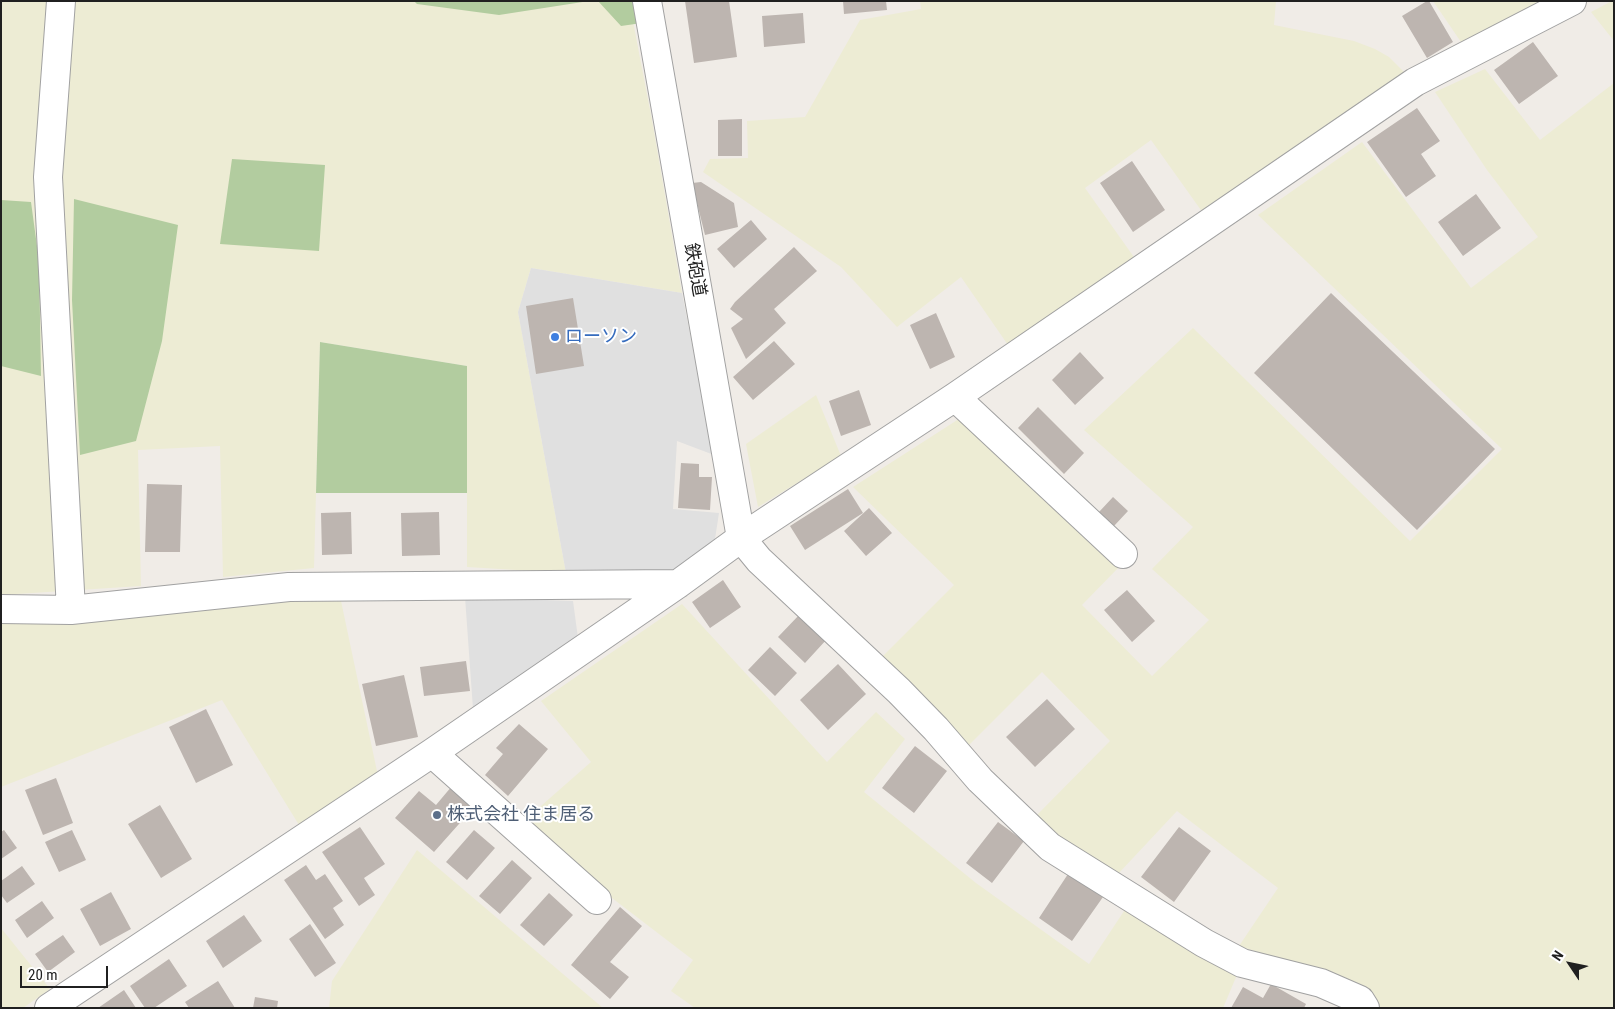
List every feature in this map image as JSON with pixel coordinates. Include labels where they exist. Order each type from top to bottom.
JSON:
[{"type":"street","points":[[61,1],[48,177],[71,610]]},
{"type":"street","name":"鉄砲道","points":[[647,1],[741,538]]},
{"type":"street","points":[[49,1008],[432,753],[678,584],[741,538],[955,397],[1415,82],[1572,1]]},
{"type":"street","points":[[955,397],[1124,554]]},
{"type":"street","points":[[741,538],[759,560],[899,691],[936,729],[980,780],[1050,847],[1204,943],[1242,964],[1321,983],[1360,1000],[1365,1008]]},
{"type":"street","points":[[1,609],[71,610],[289,588],[678,584]]},
{"type":"street","points":[[432,753],[597,900]]},
{"type":"green space","points":[[1,1],[629,1],[682,293],[531,268],[518,312],[566,573],[467,567],[467,366],[320,342],[314,568],[223,577],[220,446],[138,450],[141,586],[1,595]]},
{"type":"green space","points":[[414,1],[589,1],[499,15],[417,4]]},
{"type":"green space","points":[[598,1],[638,1],[642,23],[621,26]]},
{"type":"green space","points":[[920,1],[1276,1],[1274,25],[1354,41],[1389,57],[1405,73],[1203,213],[1151,140],[1085,188],[1136,260],[1008,345],[961,277],[897,327],[841,267],[703,172],[710,159],[748,158],[747,121],[805,117],[860,20],[921,9]]},
{"type":"green space","points":[[1433,1],[1541,1],[1461,42]]},
{"type":"green space","points":[[1614,1],[1614,41],[1591,12]]},
{"type":"green space","points":[[1485,69],[1540,140],[1614,83],[1614,1008],[1376,1008],[1329,975],[1239,946],[1278,888],[1177,811],[1118,874],[1060,840],[1035,817],[1110,741],[1042,672],[967,747],[880,659],[954,585],[853,487],[965,415],[1121,565],[1082,605],[1152,676],[1209,620],[1152,569],[1193,527],[1084,430],[1193,328],[1410,541],[1502,449],[1258,215],[1362,142],[1471,288],[1538,237],[1487,170],[1435,92]]},
{"type":"green space","points":[[232,159],[325,165],[319,251],[220,244]]},
{"type":"green space","points":[[74,199],[178,225],[162,341],[136,441],[80,455],[72,300]]},
{"type":"green space","points":[[1,200],[31,202],[39,261],[41,376],[1,366]]},
{"type":"green space","points":[[320,342],[467,366],[467,493],[316,493]]},
{"type":"green space","points":[[816,395],[841,456],[758,507],[746,444]]},
{"type":"green space","points":[[341,601],[378,776],[299,825],[222,700],[1,787],[1,620],[76,620],[283,602]]},
{"type":"green space","points":[[682,604],[827,762],[876,712],[905,739],[864,792],[976,883],[1089,964],[1132,899],[1242,963],[1223,1008],[695,1008],[671,991],[693,960],[595,885],[525,820],[591,762],[541,701]]},
{"type":"green space","points":[[417,850],[603,1008],[329,1008],[332,981]]},
{"type":"green space","points":[[1,928],[50,989],[23,1008],[1,1008]]},
{"type":"shaded area","points":[[531,268],[682,293],[714,455],[677,441],[673,509],[719,513],[715,539],[672,572],[566,573],[518,312]]},
{"type":"shaded area","points":[[465,597],[573,601],[578,638],[473,709]]},
{"type":"building","points":[[685,1],[729,1],[737,57],[694,63]]},
{"type":"building","points":[[843,1],[886,1],[887,10],[844,14]]},
{"type":"building","points":[[1429,1],[1453,42],[1427,58],[1402,16]]},
{"type":"building","points":[[803,13],[805,43],[764,47],[762,16]]},
{"type":"building","points":[[1533,42],[1558,76],[1519,104],[1494,70]]},
{"type":"building","points":[[1417,108],[1440,141],[1421,154],[1436,176],[1406,197],[1367,142]]},
{"type":"building","points":[[742,119],[742,156],[718,156],[718,120]]},
{"type":"building","points":[[1132,161],[1165,210],[1133,232],[1100,183]]},
{"type":"building","points":[[701,182],[734,203],[738,227],[705,235],[692,183]]},
{"type":"building","points":[[1476,194],[1501,228],[1463,256],[1438,222]]},
{"type":"building","points":[[751,220],[767,239],[734,268],[717,249]]},
{"type":"building","points":[[794,247],[817,271],[774,309],[786,323],[746,359],[731,328],[743,319],[730,309],[735,302]]},
{"type":"building","points":[[1331,293],[1495,449],[1417,530],[1254,373]]},
{"type":"building","points":[[573,298],[584,366],[536,374],[526,306]]},
{"type":"building","points":[[936,313],[955,357],[930,369],[910,325]]},
{"type":"building","points":[[774,341],[795,364],[753,400],[733,377]]},
{"type":"building","points":[[1080,352],[1104,378],[1075,405],[1052,380]]},
{"type":"building","points":[[859,390],[871,425],[841,436],[829,401]]},
{"type":"building","points":[[1038,407],[1084,453],[1064,474],[1018,428]]},
{"type":"building","points":[[681,463],[699,464],[699,477],[712,477],[710,510],[678,508]]},
{"type":"building","points":[[147,484],[182,485],[180,552],[145,552]]},
{"type":"building","points":[[848,489],[863,513],[805,550],[790,526]]},
{"type":"building","points":[[1113,497],[1128,511],[1114,526],[1099,512]]},
{"type":"building","points":[[869,508],[892,533],[866,556],[844,531]]},
{"type":"building","points":[[351,512],[352,554],[322,555],[321,513]]},
{"type":"building","points":[[439,512],[440,555],[402,556],[401,513]]},
{"type":"building","points":[[723,580],[741,607],[710,628],[692,602]]},
{"type":"building","points":[[1127,590],[1155,621],[1132,642],[1104,610]]},
{"type":"building","points":[[800,614],[827,639],[805,663],[778,637]]},
{"type":"building","points":[[770,647],[797,673],[775,696],[748,670]]},
{"type":"building","points":[[466,661],[470,691],[424,696],[420,667]]},
{"type":"building","points":[[838,664],[866,694],[828,730],[800,700]]},
{"type":"building","points":[[404,675],[418,737],[376,746],[362,684]]},
{"type":"building","points":[[1047,699],[1075,729],[1035,767],[1006,737]]},
{"type":"building","points":[[206,709],[233,765],[196,783],[169,727]]},
{"type":"building","points":[[519,724],[548,749],[508,796],[485,775],[503,754],[496,748]]},
{"type":"building","points":[[915,746],[947,771],[914,813],[882,788]]},
{"type":"building","points":[[56,778],[73,823],[43,835],[25,790]]},
{"type":"building","points":[[452,786],[475,806],[434,852],[395,818],[419,791],[436,805]]},
{"type":"building","points":[[160,805],[192,859],[161,878],[128,824]]},
{"type":"building","points":[[998,822],[1024,841],[992,883],[966,863]]},
{"type":"building","points":[[360,827],[385,864],[364,878],[375,895],[359,906],[322,852]]},
{"type":"building","points":[[1179,827],[1211,851],[1174,902],[1141,877]]},
{"type":"building","points":[[4,830],[17,848],[1,859],[1,832]]},
{"type":"building","points":[[72,830],[86,860],[59,872],[45,842]]},
{"type":"building","points":[[474,830],[495,848],[467,880],[446,862]]},
{"type":"building","points":[[512,860],[532,878],[500,914],[479,896]]},
{"type":"building","points":[[306,865],[316,880],[325,874],[343,901],[333,908],[344,925],[325,939],[284,880]]},
{"type":"building","points":[[22,866],[35,884],[7,903],[1,895],[1,881]]},
{"type":"building","points":[[1068,874],[1103,897],[1072,941],[1039,918]]},
{"type":"building","points":[[111,892],[131,929],[100,946],[80,909]]},
{"type":"building","points":[[549,893],[573,915],[544,946],[520,925]]},
{"type":"building","points":[[42,901],[54,918],[27,938],[15,920]]},
{"type":"building","points":[[620,907],[642,926],[610,962],[629,977],[610,999],[571,965]]},
{"type":"building","points":[[244,915],[262,941],[223,968],[206,941]]},
{"type":"building","points":[[310,924],[336,963],[315,977],[289,939]]},
{"type":"building","points":[[63,935],[75,952],[48,972],[35,954]]},
{"type":"building","points":[[169,959],[187,986],[154,1008],[145,1008],[130,986]]},
{"type":"building","points":[[218,981],[235,1008],[189,1008],[185,1002]]},
{"type":"building","points":[[1271,984],[1306,1004],[1304,1008],[1231,1008],[1243,987],[1263,998]]},
{"type":"building","points":[[124,990],[136,1008],[98,1008]]},
{"type":"building","points":[[255,997],[278,1001],[277,1008],[253,1008]]},
{"type":"place","name":"ローソン","points":[[555,337]]},
{"type":"place","name":"株式会社 住ま居る","points":[[437,815]]}]
